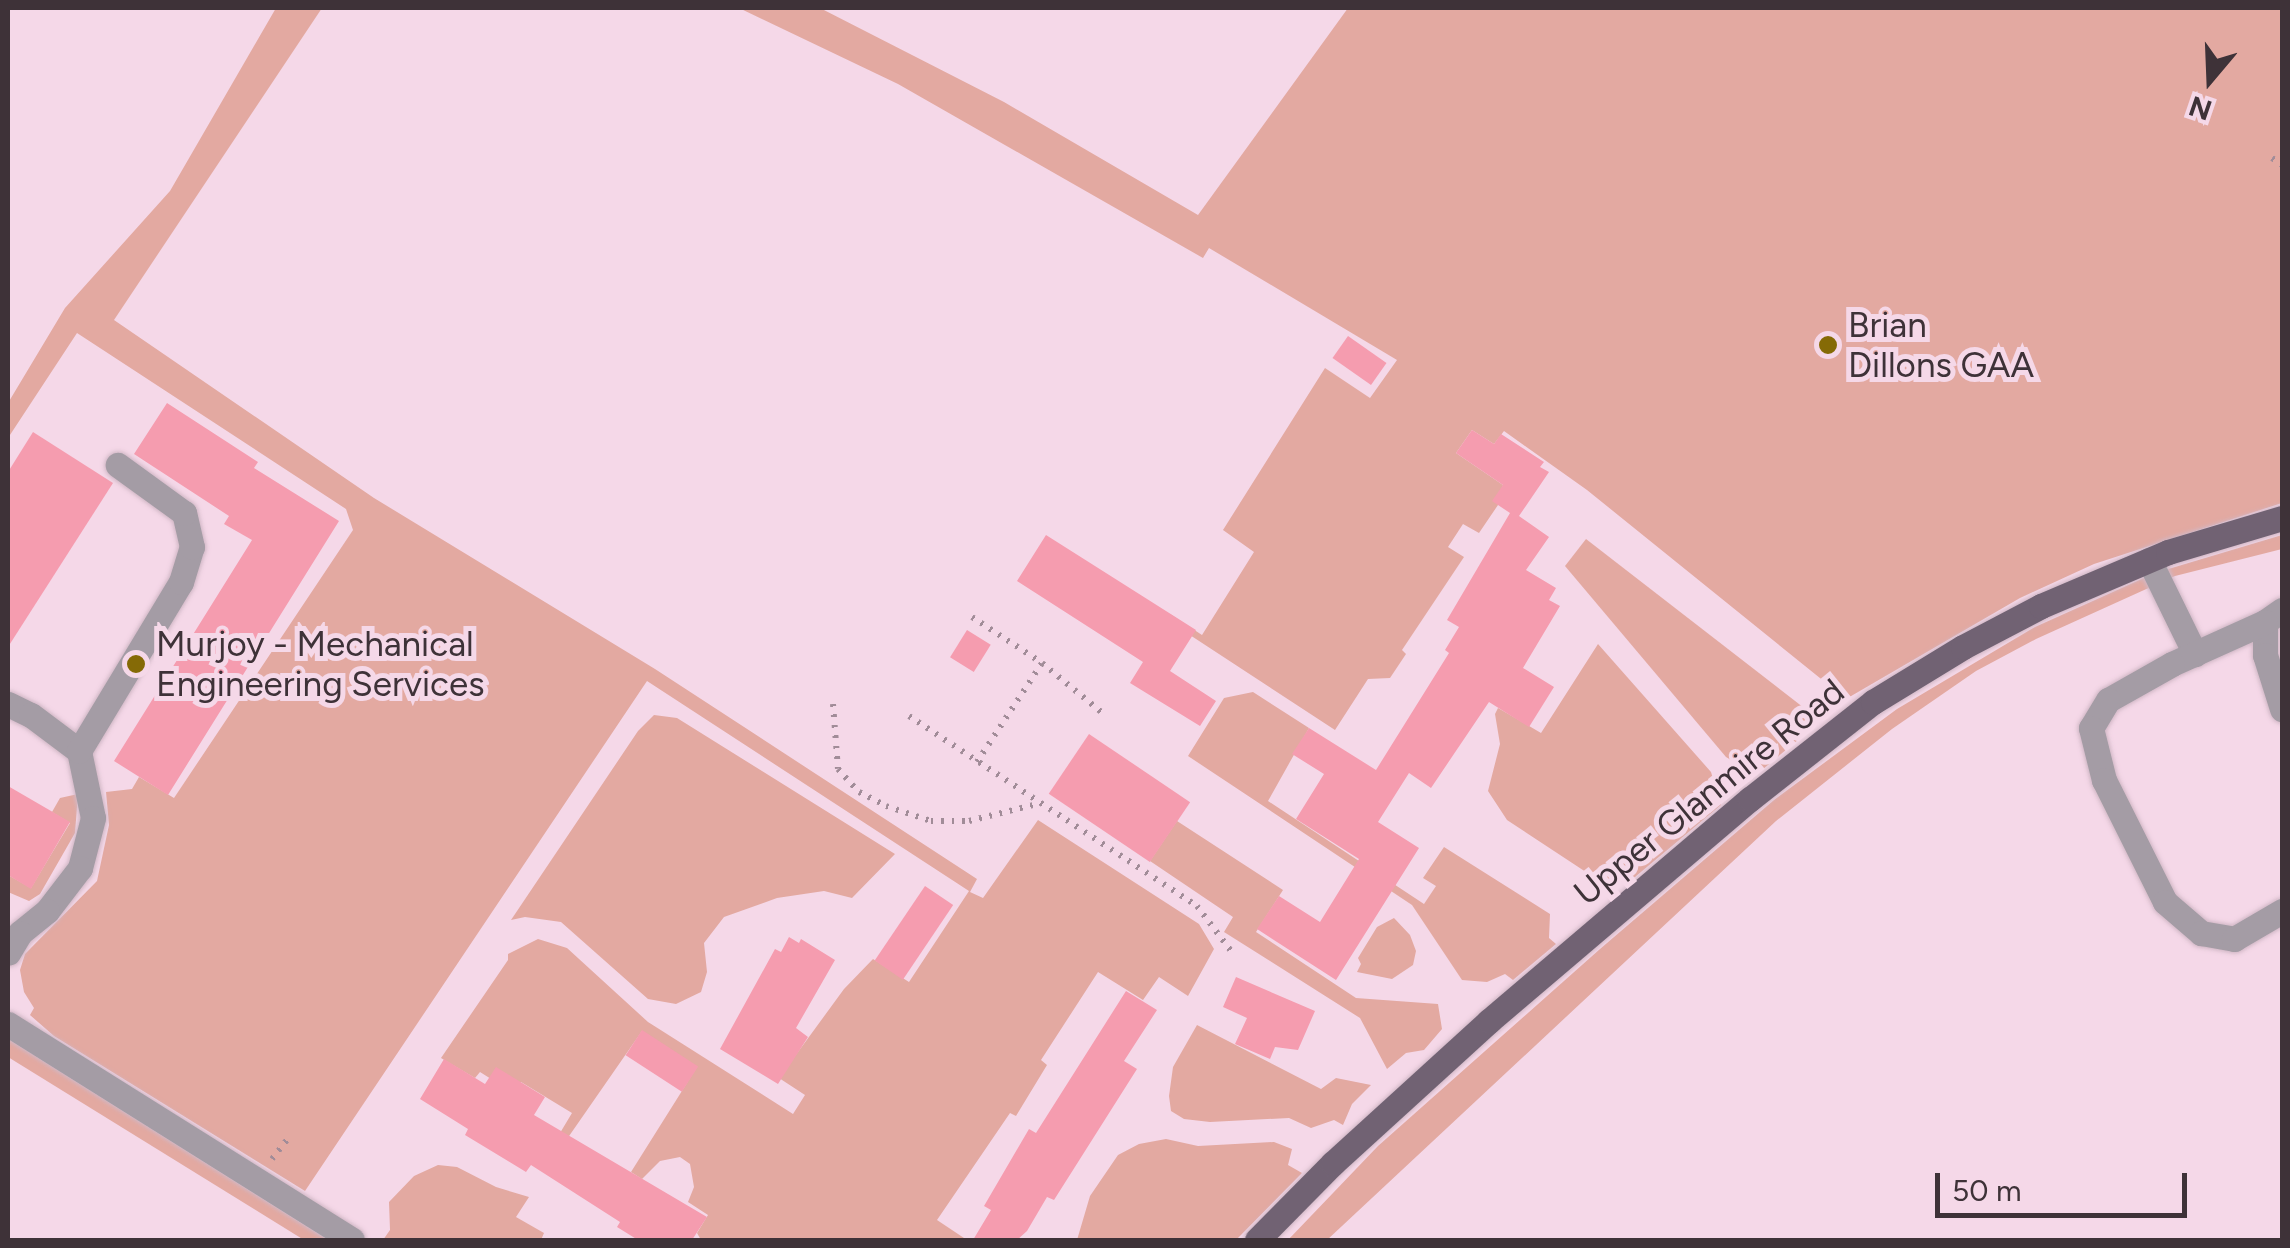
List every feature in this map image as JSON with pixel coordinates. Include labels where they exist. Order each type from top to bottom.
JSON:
[{"type":"main road","name":"Upper Glanmire Road","points":[[1257,1240],[1488,1021],[1842,725],[1963,647],[2041,606],[2149,560],[2282,518]]},
{"type":"street","points":[[79,750],[180,582],[192,547],[184,514],[118,465]]},
{"type":"street","points":[[2149,560],[2195,654]]},
{"type":"street","points":[[2274,616],[2108,700],[2091,728],[2104,780],[2165,902],[2201,933],[2234,938],[2282,911]]},
{"type":"street","points":[[2274,616],[2265,655],[2282,709]]},
{"type":"street","points":[[8,704],[31,715],[79,750],[93,818],[80,868],[47,911],[20,933],[8,953]]},
{"type":"street","points":[[8,1024],[352,1240]]},
{"type":"path","points":[[2272,158],[2282,165]]},
{"type":"path","points":[[972,617],[1042,663],[1106,716]]},
{"type":"path","points":[[976,762],[1042,663]]},
{"type":"path","points":[[833,704],[838,769],[860,792],[886,806],[931,821],[969,821],[1038,804]]},
{"type":"path","points":[[908,716],[1197,906],[1234,955]]},
{"type":"shaded area","points":[[276,8],[322,8],[114,320],[374,498],[655,669],[977,879],[970,892],[983,898],[1038,820],[1199,924],[1214,949],[1188,996],[1159,977],[1143,1000],[1098,972],[1041,1060],[1047,1065],[1016,1116],[1010,1113],[937,1220],[967,1240],[701,1240],[697,1233],[708,1215],[688,1202],[694,1187],[690,1164],[680,1157],[660,1161],[642,1179],[631,1172],[697,1067],[642,1031],[567,1139],[560,1133],[572,1113],[521,1082],[499,1084],[480,1072],[475,1078],[441,1058],[508,960],[508,954],[538,939],[567,948],[648,1022],[793,1114],[805,1095],[779,1078],[844,989],[873,959],[909,982],[969,891],[647,681],[305,1191],[54,1036],[30,1015],[34,1008],[24,992],[20,970],[25,954],[97,881],[109,825],[106,792],[132,789],[139,777],[174,798],[353,530],[346,509],[77,333],[8,438],[8,403],[65,308],[170,191]]},
{"type":"shaded area","name":"Brian Dillons GAA","points":[[739,8],[820,8],[1004,102],[1198,215],[1348,8],[2282,8],[2282,503],[2094,564],[2020,598],[1846,699],[1587,490],[1504,431],[1494,444],[1472,430],[1456,453],[1503,485],[1498,505],[1479,533],[1463,524],[1448,547],[1464,557],[1402,650],[1406,654],[1390,678],[1368,679],[1335,730],[1167,620],[1170,614],[1202,635],[1254,552],[1223,530],[1325,368],[1370,398],[1397,360],[1209,248],[1203,258],[898,84]]},
{"type":"shaded area","points":[[2282,535],[2282,549],[2175,576],[2036,639],[1976,671],[1892,729],[1776,821],[1327,1240],[1288,1240],[1378,1146],[1600,949],[1774,800],[1897,709],[2035,627],[2155,573]]},
{"type":"shaded area","points":[[1586,539],[1808,711],[1811,729],[1756,775],[1726,757],[1565,566]]},
{"type":"shaded area","points":[[1598,644],[1711,772],[1721,805],[1635,877],[1623,882],[1595,878],[1507,820],[1488,791],[1500,744],[1495,714],[1498,708],[1541,733]]},
{"type":"shaded area","points":[[1253,692],[1309,728],[1268,801],[1424,904],[1436,886],[1423,878],[1444,847],[1550,914],[1549,938],[1556,944],[1513,980],[1505,974],[1487,982],[1462,980],[1412,905],[1188,756],[1224,698]]},
{"type":"shaded area","points":[[654,715],[677,718],[895,854],[852,898],[824,891],[777,898],[724,917],[704,943],[707,972],[701,992],[676,1004],[648,999],[561,922],[525,917],[511,920],[638,731]]},
{"type":"shaded area","points":[[78,794],[75,833],[40,894],[29,901],[8,892],[8,875],[31,888],[70,823],[52,812],[60,798]]},
{"type":"shaded area","points":[[1177,821],[1283,890],[1256,932],[1356,998],[1438,1004],[1442,1029],[1424,1050],[1406,1053],[1387,1069],[1360,1018],[1224,932],[1233,917],[1150,861]]},
{"type":"shaded area","points":[[1394,918],[1410,935],[1416,951],[1413,965],[1392,979],[1357,972],[1361,964],[1358,958],[1377,927]]},
{"type":"shaded area","points":[[1197,1025],[1321,1089],[1336,1078],[1371,1085],[1352,1104],[1343,1125],[1334,1120],[1311,1128],[1289,1118],[1210,1122],[1184,1119],[1171,1111],[1173,1067]]},
{"type":"shaded area","points":[[8,1039],[328,1240],[304,1240],[8,1057]]},
{"type":"shaded area","points":[[1166,1139],[1198,1146],[1274,1142],[1292,1149],[1288,1165],[1302,1173],[1236,1240],[1077,1240],[1090,1196],[1118,1155],[1139,1144]]},
{"type":"shaded area","points":[[438,1165],[457,1167],[496,1187],[529,1197],[516,1217],[544,1233],[541,1240],[383,1240],[390,1230],[389,1202],[414,1176]]},
{"type":"building","points":[[1348,336],[1387,363],[1371,385],[1333,358]]},
{"type":"building","points":[[167,403],[258,462],[254,468],[339,521],[168,795],[114,761],[252,540],[224,524],[229,516],[134,454]]},
{"type":"building","points":[[1472,430],[1494,444],[1501,434],[1544,462],[1540,467],[1549,472],[1519,516],[1549,537],[1526,570],[1556,588],[1549,600],[1560,606],[1523,668],[1554,687],[1529,727],[1489,702],[1431,788],[1409,773],[1378,822],[1419,848],[1336,980],[1257,929],[1279,896],[1320,922],[1359,859],[1296,819],[1324,774],[1292,754],[1309,728],[1376,770],[1449,653],[1445,650],[1459,627],[1447,620],[1510,513],[1492,501],[1503,485],[1456,453]]},
{"type":"building","points":[[33,432],[113,483],[8,647],[8,472]]},
{"type":"building","points":[[1046,535],[1196,630],[1170,671],[1216,701],[1200,726],[1130,683],[1143,662],[1017,581]]},
{"type":"building","points":[[967,630],[991,645],[974,672],[950,657]]},
{"type":"building","points":[[1089,734],[1190,802],[1150,862],[1049,794]]},
{"type":"building","points":[[8,786],[70,822],[31,889],[8,875]]},
{"type":"building","points":[[925,886],[953,905],[903,980],[875,961]]},
{"type":"building","points":[[789,937],[799,943],[801,939],[835,960],[796,1028],[808,1037],[778,1084],[720,1049],[775,949],[781,952]]},
{"type":"building","points":[[1236,977],[1315,1011],[1298,1050],[1275,1047],[1270,1059],[1235,1044],[1247,1018],[1223,1007]]},
{"type":"building","points":[[1126,991],[1157,1010],[1124,1061],[1137,1069],[1054,1200],[1047,1197],[1027,1231],[1017,1240],[973,1240],[991,1210],[984,1206],[1029,1129],[1036,1133]]},
{"type":"building","points":[[642,1030],[698,1066],[682,1092],[626,1055]]},
{"type":"building","points":[[444,1059],[485,1084],[496,1067],[545,1097],[534,1115],[707,1217],[692,1240],[638,1240],[617,1227],[620,1222],[531,1165],[526,1172],[465,1135],[468,1129],[420,1099]]},
{"type":"place","name":"Brian Dillons GAA","points":[[1828,345]]},
{"type":"place","name":"Murjoy - Mechanical Engineering Services","points":[[136,664]]}]
